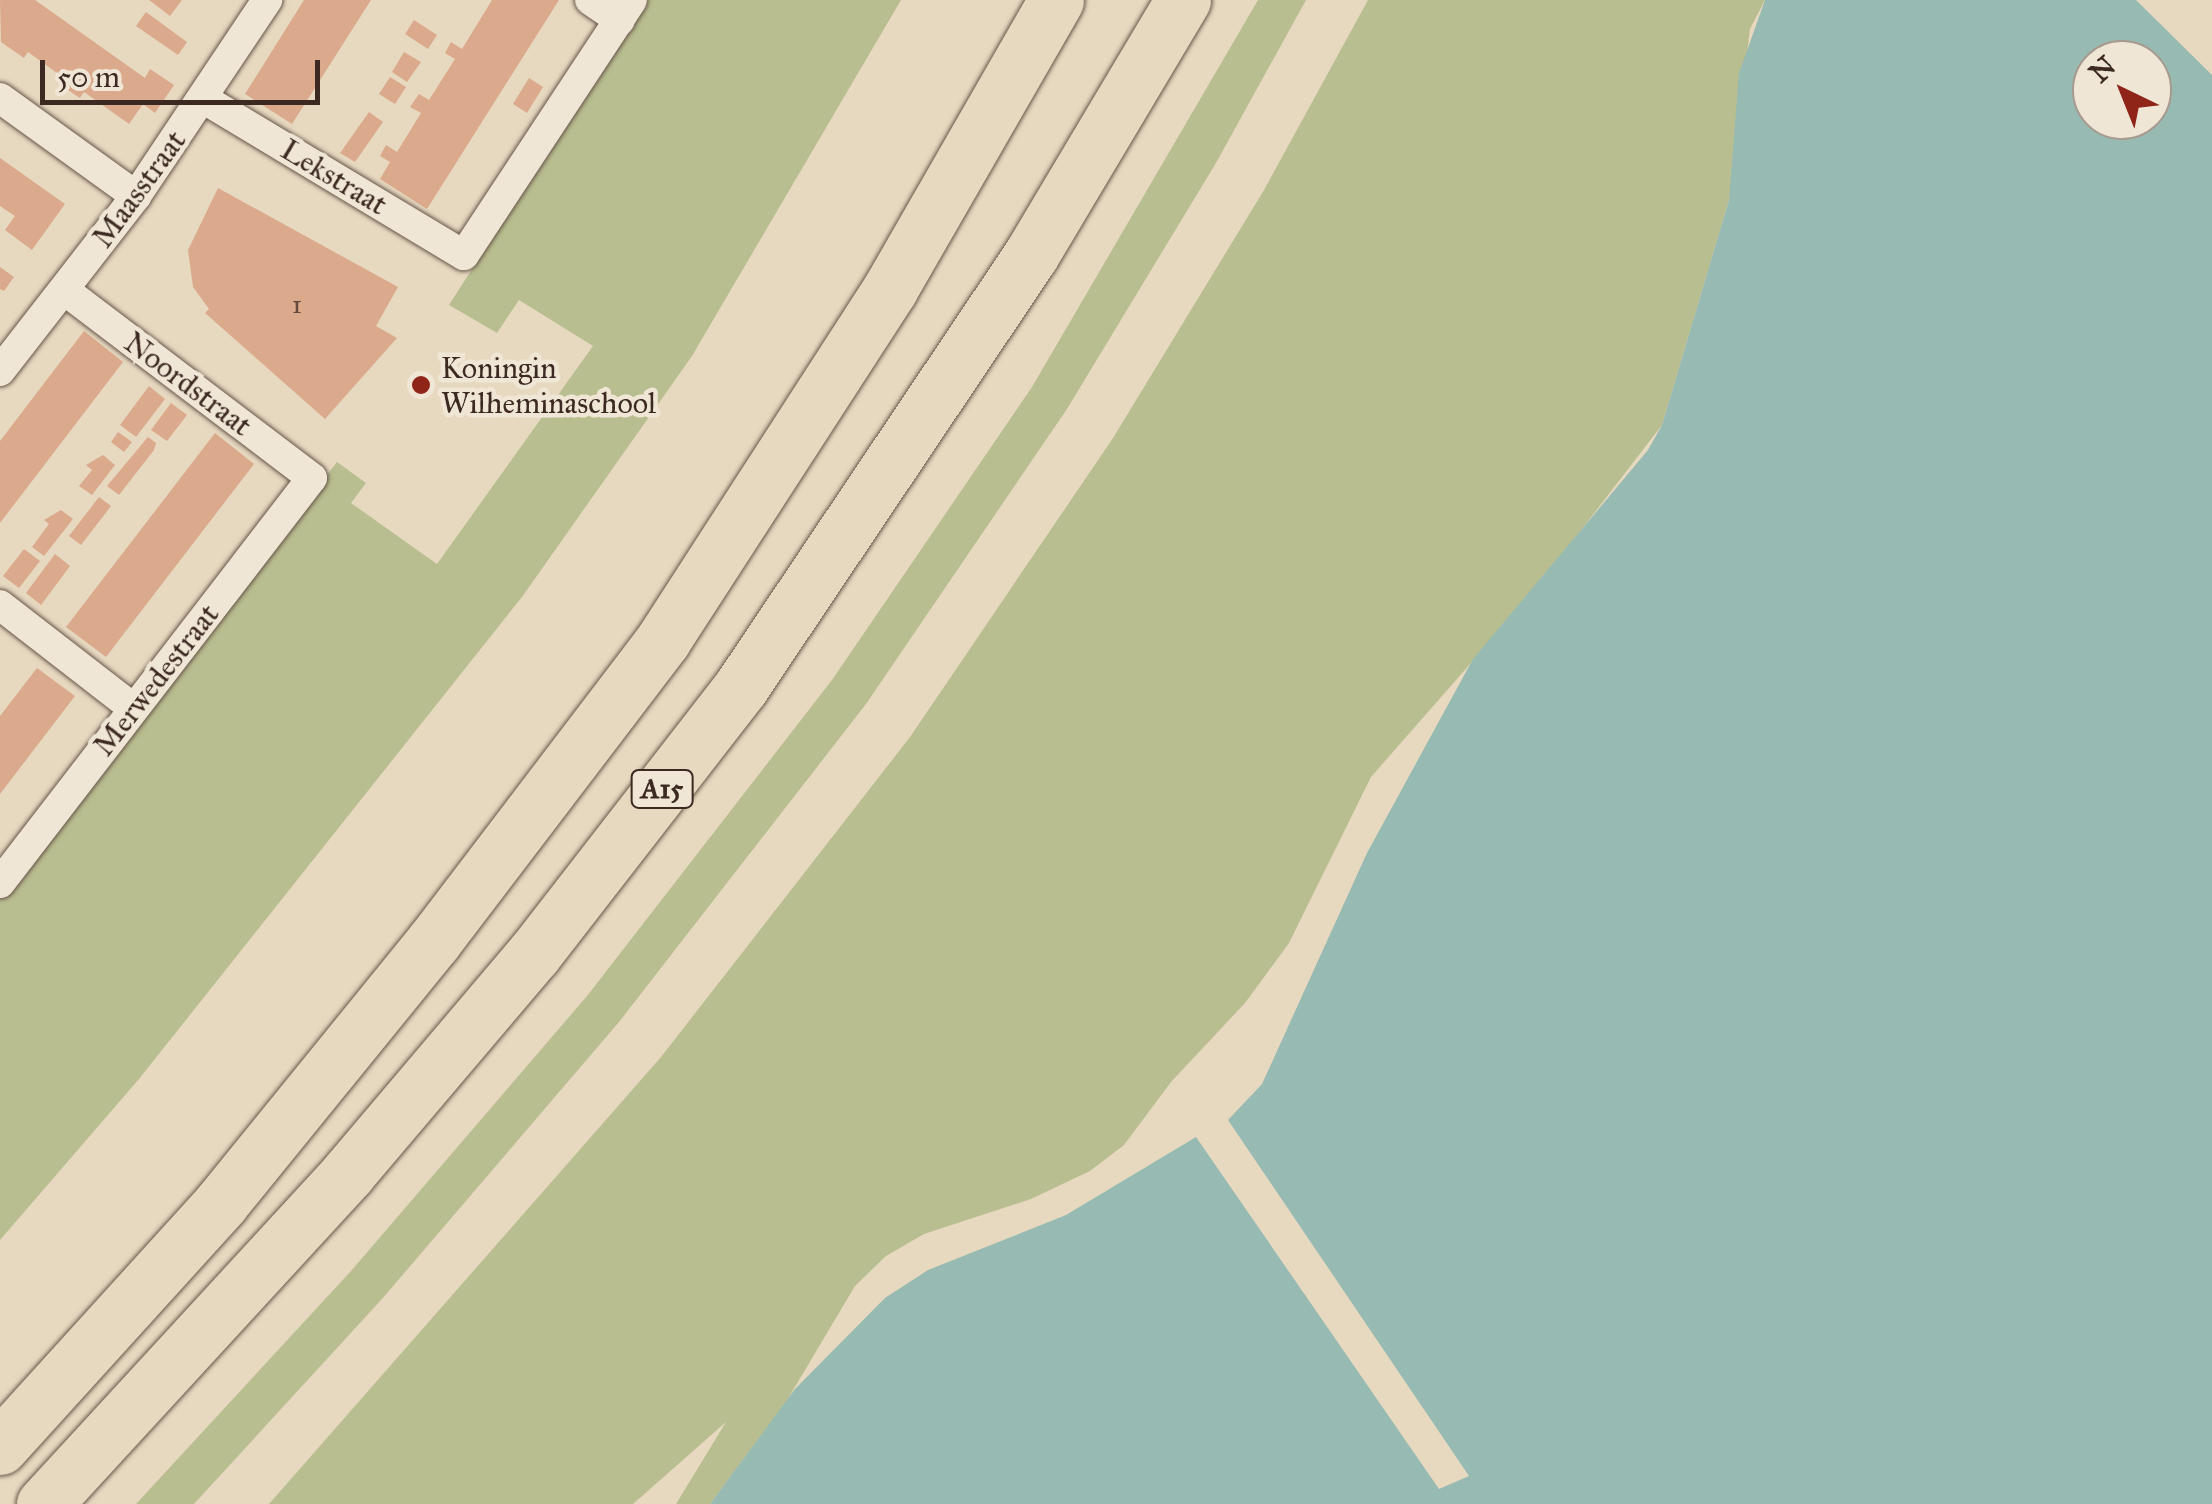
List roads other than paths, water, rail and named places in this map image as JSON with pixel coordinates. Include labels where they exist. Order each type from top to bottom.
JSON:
[{"type":"highway","points":[[0,1447],[221,1204],[434,941],[663,640],[890,289],[1056,0]]},
{"type":"highway","name":"A15","points":[[44,1504],[348,1173],[534,954],[741,687],[1031,255],[1183,0]]},
{"type":"street","name":"Maasstraat","points":[[0,371],[136,196],[267,0]]},
{"type":"street","points":[[590,0],[626,10]]},
{"type":"street","name":"Lekstraat","points":[[204,99],[464,255],[626,10]]},
{"type":"street","points":[[0,98],[136,196]]},
{"type":"street","name":"Noordstraat","points":[[64,290],[312,478]]},
{"type":"street","name":"Merwedestraat","points":[[0,883],[312,478]]},
{"type":"street","points":[[0,605],[134,708]]},
{"type":"water","points":[[1765,0],[2136,0],[2212,75],[2212,1504],[710,1504],[795,1389],[885,1298],[928,1270],[1066,1215],[1196,1137],[1439,1489],[1469,1476],[1228,1120],[1262,1084],[1367,853],[1473,659],[1648,450],[1662,425],[1729,200],[1739,73]]},
{"type":"place","name":"Koningin Wilheminaschool","points":[[421,385]]}]
